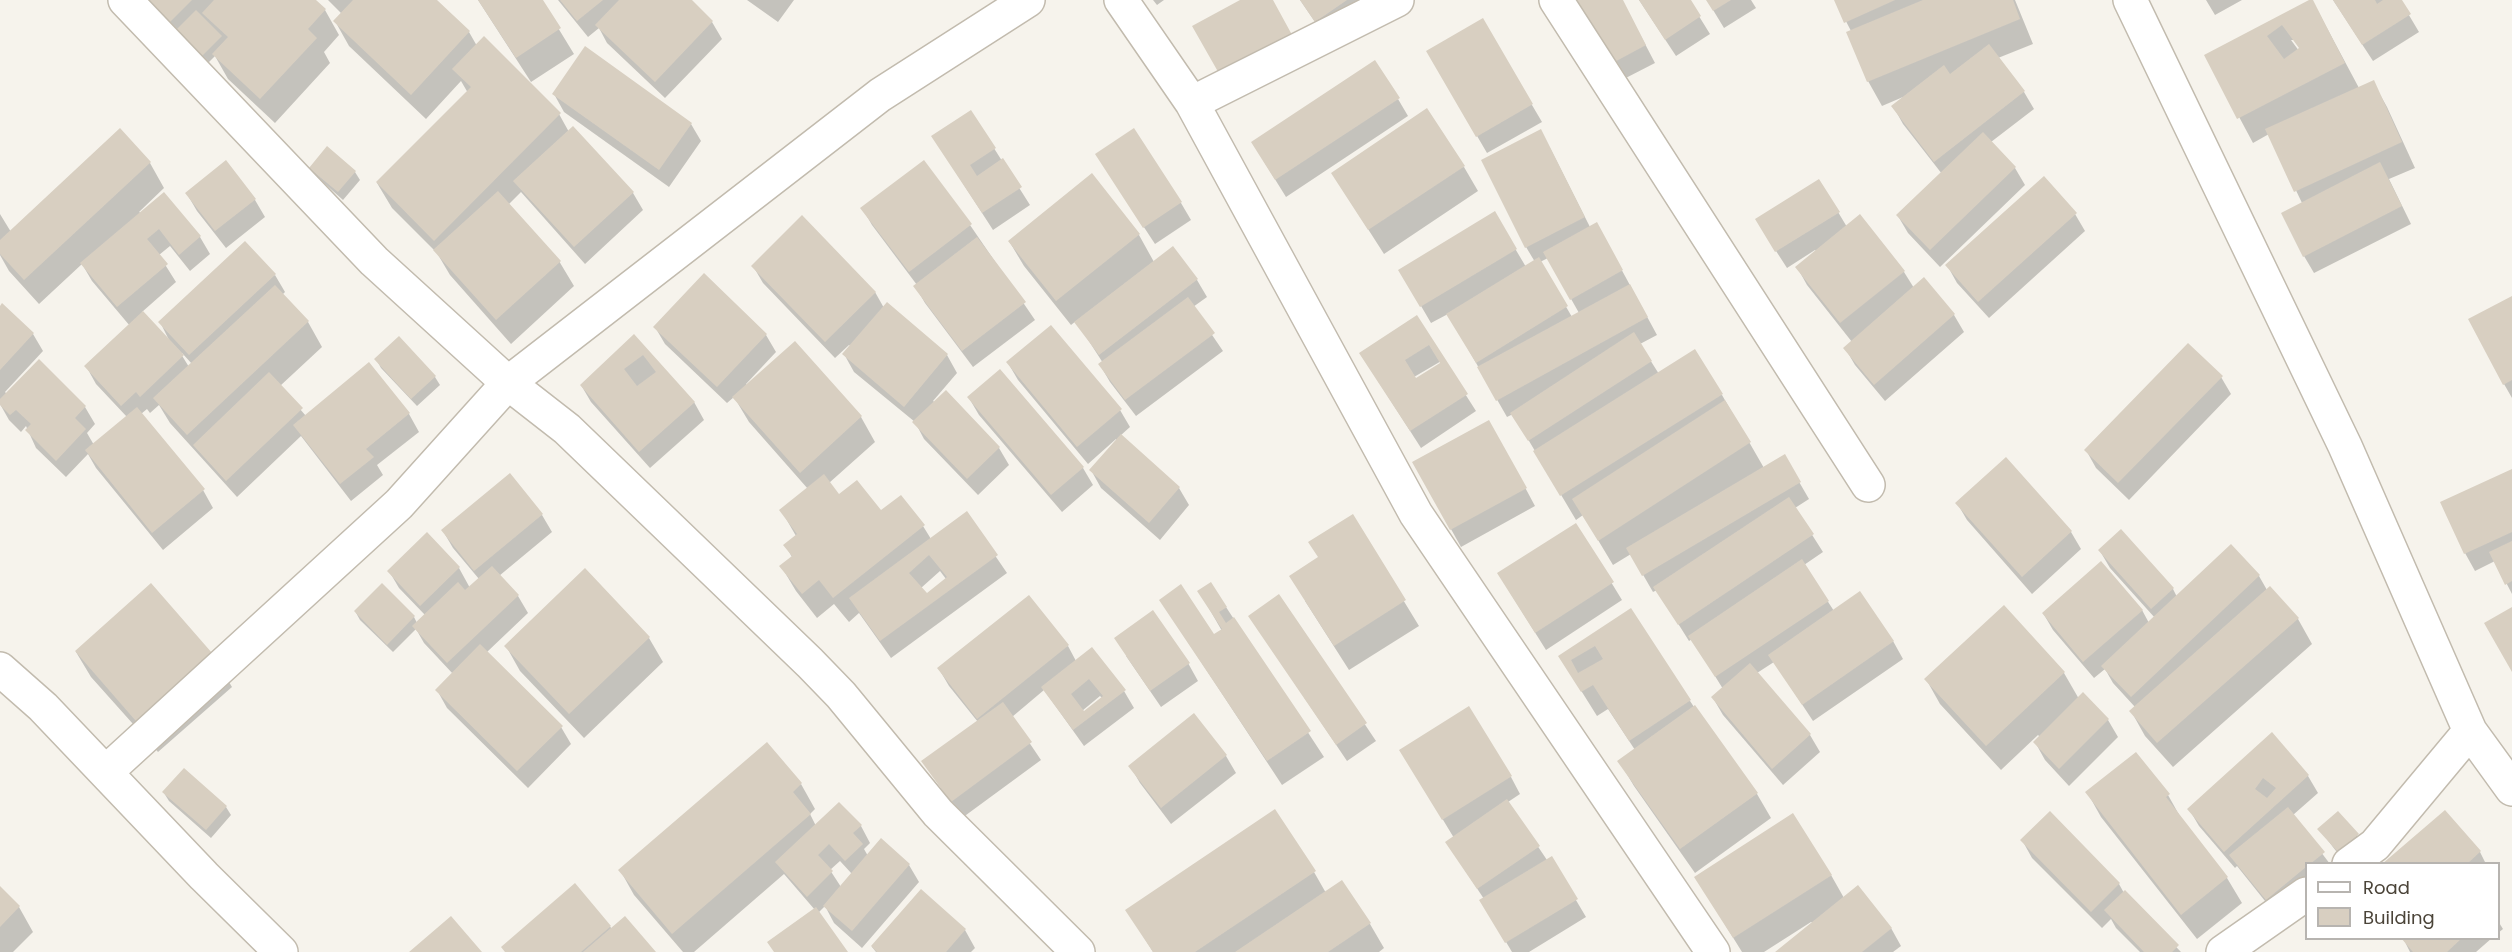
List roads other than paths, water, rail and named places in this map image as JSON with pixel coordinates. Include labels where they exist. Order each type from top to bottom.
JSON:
[{"type":"street","points":[[124,0],[374,261],[508,383],[567,429],[810,663],[840,695],[938,813],[1078,952]]},
{"type":"street","points":[[106,772],[399,504],[508,383],[880,95],[1028,0]]},
{"type":"street","points":[[1121,0],[1192,103],[1416,514],[1713,952]]},
{"type":"street","points":[[1192,103],[1397,0]]},
{"type":"street","points":[[1556,0],[1868,485]]},
{"type":"street","points":[[2130,0],[2345,446],[2470,731],[2512,789]]},
{"type":"street","points":[[0,669],[43,707],[204,876],[281,952]]},
{"type":"street","points":[[2352,862],[2376,845],[2470,731]]},
{"type":"street","points":[[2223,952],[2305,895]]}]
